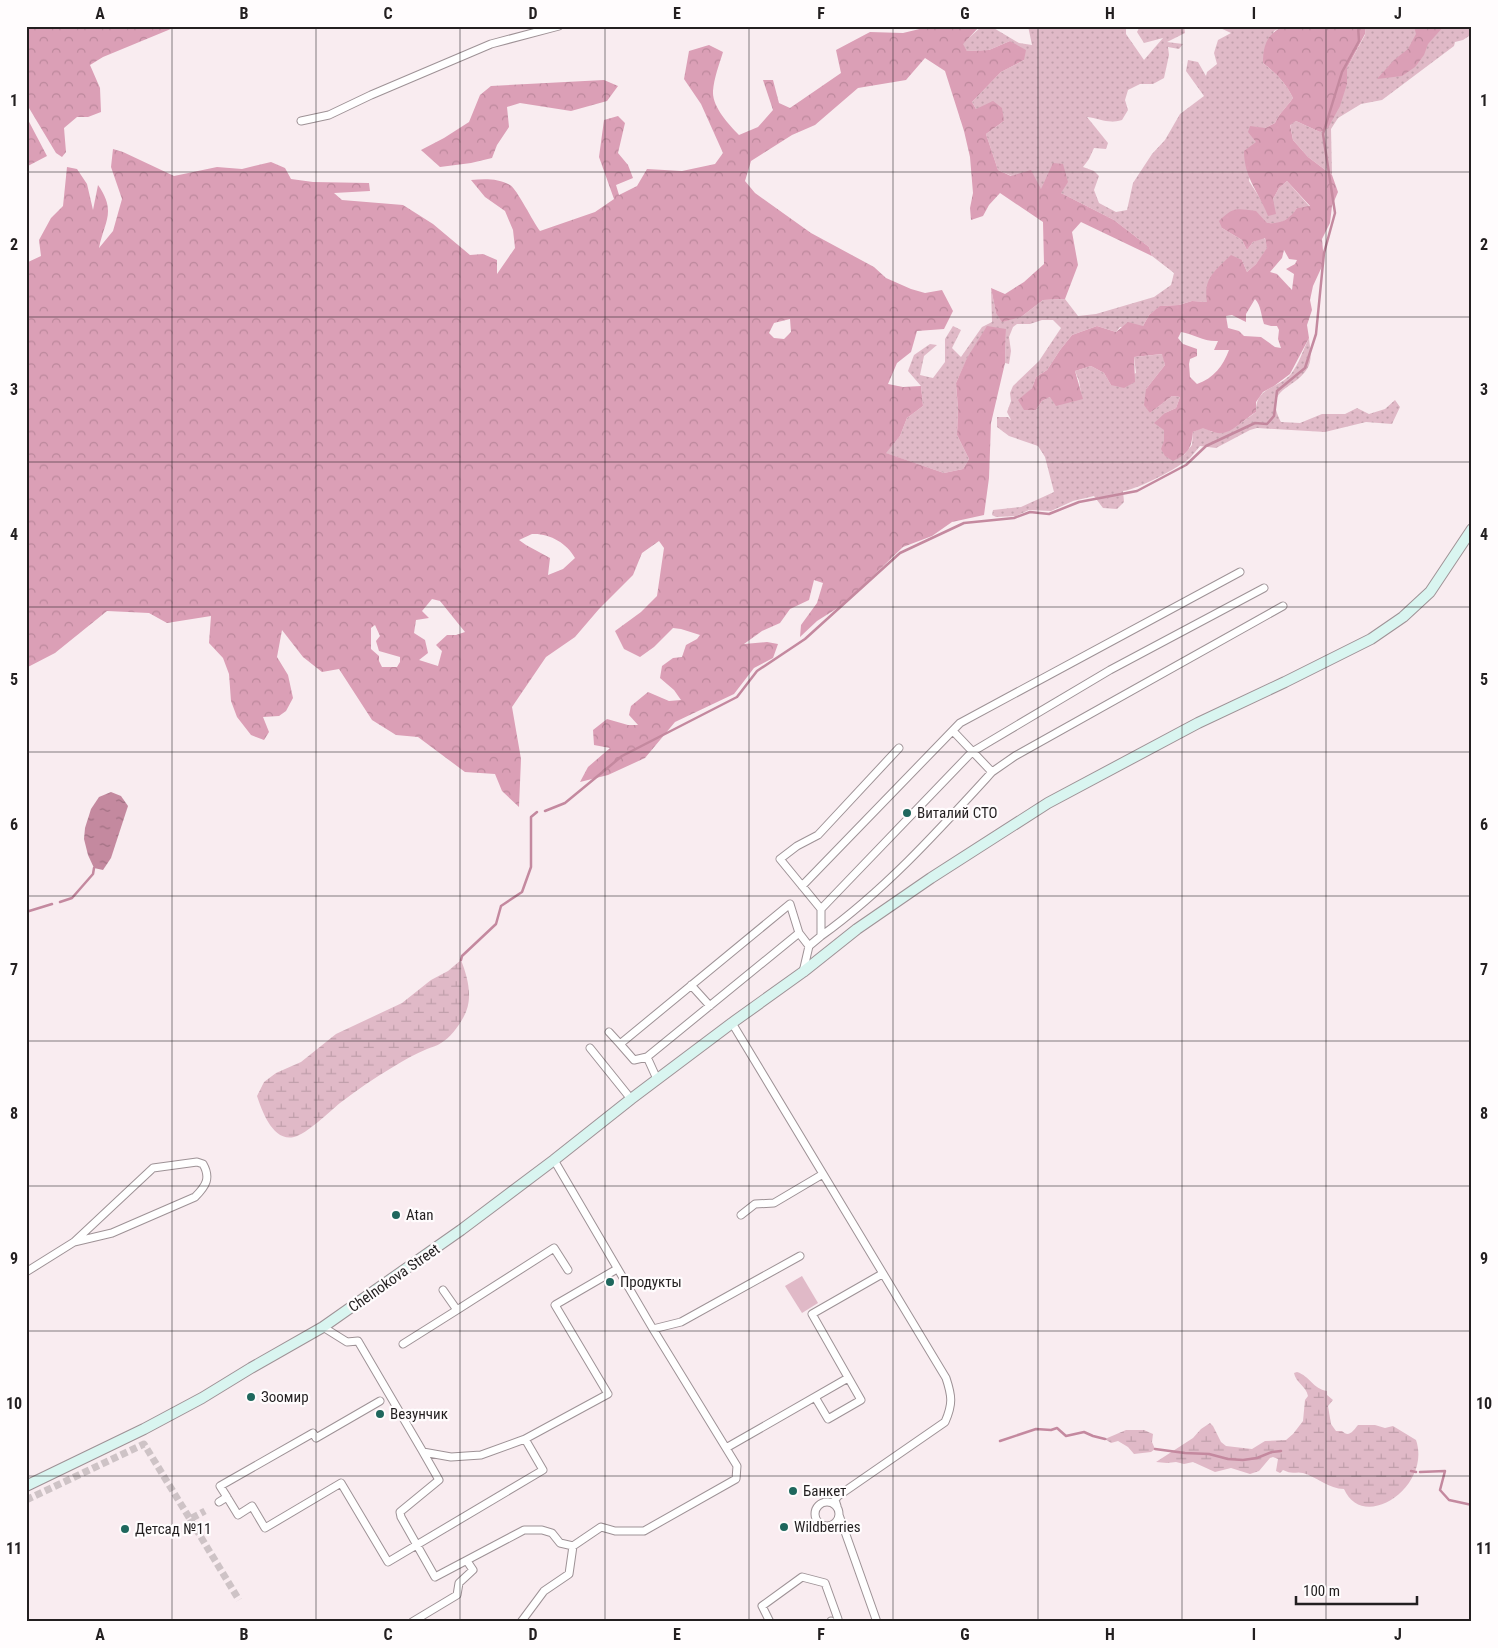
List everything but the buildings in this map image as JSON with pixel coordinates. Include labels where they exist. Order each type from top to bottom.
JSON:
[{"type":"main road","name":"Chelnokova Street","points":[[26,1486],[126,1438],[202,1398],[323,1327],[461,1230],[657,1079],[803,972],[857,929],[931,878],[1048,803],[1198,723],[1371,639],[1403,617],[1430,592],[1472,529]]},
{"type":"street","points":[[301,120],[329,115],[370,95],[491,44],[559,26]]},
{"type":"street","points":[[802,886],[960,723],[1240,572]]},
{"type":"street","points":[[821,909],[972,752],[1110,670],[1264,588]]},
{"type":"street","points":[[803,972],[809,946],[848,917],[931,840],[992,772],[1015,756],[1283,606]]},
{"type":"street","points":[[953,731],[992,772]]},
{"type":"street","points":[[821,936],[821,909],[780,859],[797,846],[818,836],[899,748]]},
{"type":"street","points":[[620,1044],[790,904],[799,934],[809,946]]},
{"type":"street","points":[[609,1032],[634,1060],[647,1056],[799,934]]},
{"type":"street","points":[[691,985],[710,1006]]},
{"type":"street","points":[[732,1023],[946,1378],[951,1394],[951,1409],[945,1422],[838,1496],[835,1500],[877,1622]]},
{"type":"street","points":[[590,1048],[631,1099]]},
{"type":"street","points":[[647,1056],[657,1079]]},
{"type":"street","points":[[521,1622],[544,1591],[569,1574],[574,1546],[601,1527],[615,1531],[644,1531],[736,1479],[737,1466],[617,1269],[554,1160]]},
{"type":"street","points":[[26,1272],[74,1242],[153,1168],[197,1162],[203,1164],[207,1172],[205,1187],[195,1197],[112,1233],[74,1242]]},
{"type":"street","points":[[741,1215],[755,1204],[774,1203],[823,1174]]},
{"type":"street","points":[[404,1344],[554,1248],[568,1270]]},
{"type":"street","points":[[653,1329],[681,1322],[800,1256]]},
{"type":"street","points":[[423,1452],[451,1457],[481,1455],[524,1439],[608,1394],[555,1305],[617,1269]]},
{"type":"street","points":[[815,1397],[828,1419],[861,1400],[812,1314],[882,1274]]},
{"type":"street","points":[[443,1290],[457,1310]]},
{"type":"street","points":[[323,1327],[347,1342],[358,1341],[439,1480],[400,1512],[403,1522],[435,1577],[524,1530],[542,1530],[552,1533],[560,1543],[574,1546]]},
{"type":"street","points":[[726,1448],[848,1378]]},
{"type":"street","points":[[380,1401],[316,1438],[313,1433],[220,1486],[238,1515],[252,1506],[264,1528],[341,1483],[388,1562],[543,1470],[524,1439]]},
{"type":"street","points":[[219,1502],[227,1497]]},
{"type":"street","points":[[837,1506],[830,1502],[822,1502],[816,1507],[814,1515],[818,1523],[825,1526],[836,1522],[839,1515]]},
{"type":"street","points":[[412,1622],[457,1595],[459,1583],[473,1570],[467,1560]]},
{"type":"street","points":[[770,1622],[762,1606],[802,1577],[825,1584],[833,1620]]},
{"type":"green space","points":[[26,26],[178,26],[103,57],[90,65],[100,88],[101,112],[88,117],[77,117],[64,128],[66,152],[62,157],[56,153],[26,103]]},
{"type":"green space","points":[[932,26],[980,26],[963,44],[967,51],[989,50],[1010,41],[1026,50],[1024,60],[1001,72],[972,102],[976,109],[993,101],[1002,108],[1004,121],[986,134],[998,170],[1011,176],[1031,170],[1041,189],[1053,163],[1063,164],[1068,182],[1061,193],[1114,220],[1149,247],[1152,256],[1081,222],[1072,232],[1078,265],[1065,299],[1043,300],[1021,317],[1002,322],[996,313],[991,288],[1005,294],[1024,282],[1044,264],[1043,222],[1000,193],[989,205],[983,216],[971,220],[970,208],[973,193],[970,157],[964,131],[945,71],[925,58],[906,80],[858,88],[815,125],[792,135],[751,161],[745,181],[755,193],[811,233],[874,267],[886,278],[925,293],[942,290],[953,311],[944,329],[917,331],[911,352],[897,363],[888,384],[903,387],[921,386],[923,406],[907,418],[900,436],[886,453],[944,473],[963,469],[969,459],[957,435],[956,383],[967,358],[987,326],[1006,329],[1005,363],[991,423],[989,478],[984,515],[952,522],[932,536],[903,547],[844,604],[817,621],[800,637],[801,625],[817,603],[823,583],[814,580],[809,600],[790,609],[780,623],[762,631],[744,644],[767,642],[778,644],[773,658],[754,668],[734,694],[675,722],[645,758],[608,775],[580,782],[588,767],[610,748],[594,745],[593,730],[607,719],[628,725],[638,725],[629,715],[631,706],[648,692],[669,701],[681,700],[674,690],[660,678],[662,666],[673,658],[682,657],[686,645],[697,639],[700,635],[673,628],[654,647],[640,657],[624,649],[615,631],[641,612],[657,596],[664,548],[659,541],[642,553],[633,575],[599,609],[575,637],[546,657],[512,707],[521,759],[519,807],[502,791],[495,774],[465,772],[418,737],[396,735],[372,720],[339,669],[322,672],[303,657],[282,630],[277,657],[288,675],[293,698],[286,711],[279,716],[263,717],[269,732],[264,740],[251,735],[237,717],[231,701],[229,674],[223,658],[209,643],[211,616],[167,623],[149,613],[107,611],[55,653],[26,668],[26,263],[41,256],[39,240],[51,218],[63,206],[67,167],[77,169],[87,184],[93,210],[98,185],[104,194],[108,217],[99,248],[113,231],[122,199],[111,167],[113,149],[174,176],[217,167],[242,169],[271,162],[285,168],[291,179],[313,182],[369,183],[370,191],[334,193],[342,200],[403,205],[433,224],[470,255],[483,254],[497,260],[497,274],[515,248],[513,230],[505,211],[485,197],[471,180],[496,180],[510,185],[540,231],[595,212],[614,199],[599,157],[604,120],[618,116],[625,123],[618,153],[628,165],[633,178],[616,185],[619,195],[637,186],[647,169],[682,171],[715,164],[723,153],[701,104],[684,79],[689,51],[709,45],[723,52],[714,81],[713,97],[722,115],[739,135],[758,127],[773,110],[763,80],[773,80],[779,103],[790,108],[841,73],[836,50],[870,32],[903,33]],"holes":[[[790,319],[791,332],[784,339],[774,338],[769,333],[774,323]],[[532,534],[545,535],[557,540],[575,558],[563,569],[548,575],[550,558],[519,540]],[[432,599],[440,601],[465,632],[447,635],[436,645],[442,651],[438,666],[419,660],[428,653],[425,640],[414,633],[416,620],[429,618],[422,611]],[[375,625],[380,636],[376,641],[379,651],[400,657],[397,667],[382,667],[379,656],[371,649],[371,628]]]},
{"type":"green space","points":[[1028,26],[1126,26],[1126,34],[1144,60],[1163,38],[1144,43],[1137,32],[1140,26],[1184,26],[1185,33],[1167,42],[1183,44],[1179,49],[1168,47],[1169,55],[1164,78],[1153,84],[1140,84],[1128,90],[1125,100],[1128,110],[1122,120],[1108,121],[1087,117],[1108,143],[1106,149],[1094,148],[1083,167],[1094,171],[1099,176],[1094,190],[1099,203],[1116,212],[1127,210],[1133,183],[1152,154],[1165,140],[1180,114],[1204,96],[1186,71],[1188,60],[1198,62],[1206,76],[1207,72],[1217,64],[1214,53],[1218,40],[1231,33],[1216,26],[1284,26],[1274,31],[1263,63],[1280,79],[1293,98],[1275,123],[1265,128],[1256,142],[1249,181],[1263,203],[1273,199],[1279,188],[1287,181],[1310,207],[1297,208],[1291,217],[1278,224],[1267,223],[1222,228],[1242,240],[1247,250],[1253,242],[1264,237],[1268,248],[1256,264],[1247,272],[1242,260],[1207,302],[1192,301],[1179,305],[1161,306],[1149,315],[1143,326],[1120,327],[1116,332],[1097,326],[1072,335],[1047,370],[1036,377],[1032,388],[1025,395],[1024,410],[1036,410],[1042,401],[1050,397],[1082,399],[1075,371],[1091,366],[1104,373],[1111,385],[1136,373],[1134,357],[1163,354],[1165,365],[1146,389],[1150,413],[1172,396],[1180,397],[1176,408],[1165,413],[1164,441],[1184,455],[1192,445],[1193,432],[1203,427],[1212,432],[1237,426],[1256,412],[1259,398],[1263,393],[1286,379],[1294,370],[1309,338],[1311,354],[1309,366],[1301,376],[1282,391],[1276,402],[1276,411],[1281,422],[1300,423],[1322,414],[1345,414],[1357,408],[1369,414],[1385,409],[1395,400],[1400,407],[1392,424],[1366,422],[1325,432],[1257,428],[1216,448],[1200,446],[1190,458],[1177,467],[1158,478],[1123,491],[1124,502],[1117,509],[1103,508],[1094,496],[1073,501],[1051,511],[1029,510],[1016,516],[996,517],[992,515],[993,510],[1021,507],[1054,492],[1045,457],[1038,446],[1009,436],[997,427],[997,417],[1008,417],[1011,420],[1007,412],[1013,386],[1039,361],[1061,328],[1053,320],[1042,320],[1030,324],[1017,324],[1013,327],[1009,337],[1011,351],[1009,364],[1005,363],[1006,330],[988,327],[967,359],[956,383],[957,435],[969,459],[963,469],[944,473],[885,453],[900,436],[907,418],[923,406],[921,386],[908,371],[914,355],[930,344],[937,345],[924,356],[920,375],[933,378],[945,362],[945,339],[953,326],[961,330],[952,348],[961,357],[982,327],[992,322],[991,288],[996,313],[1021,317],[1043,300],[1065,299],[1078,316],[1096,314],[1154,297],[1171,285],[1174,273],[1152,256],[1149,247],[1114,220],[1061,193],[1041,189],[998,170],[986,134],[1004,121],[976,109],[972,102],[1001,72],[1024,60],[1010,41],[989,50],[967,51],[962,44],[981,27],[992,27],[1019,43],[1032,45]]},
{"type":"green space","points":[[1284,26],[1366,26],[1365,34],[1347,68],[1347,84],[1340,106],[1328,128],[1320,132],[1296,121],[1290,125],[1293,140],[1308,157],[1332,175],[1338,192],[1332,206],[1330,223],[1322,239],[1324,262],[1313,286],[1310,300],[1312,310],[1307,325],[1309,338],[1290,374],[1263,392],[1256,402],[1256,412],[1231,430],[1220,433],[1203,428],[1193,432],[1188,450],[1173,461],[1165,456],[1161,449],[1164,441],[1164,430],[1154,423],[1165,413],[1176,408],[1180,397],[1172,396],[1150,413],[1144,405],[1146,389],[1165,365],[1162,354],[1134,357],[1135,382],[1124,388],[1111,385],[1104,373],[1091,366],[1075,371],[1083,399],[1056,406],[1050,397],[1042,401],[1036,410],[1024,410],[1018,400],[1032,388],[1036,377],[1047,370],[1072,335],[1097,326],[1116,332],[1128,322],[1143,326],[1149,315],[1160,306],[1179,305],[1192,301],[1207,302],[1206,294],[1209,281],[1215,271],[1231,255],[1242,260],[1247,272],[1256,264],[1267,248],[1265,238],[1253,242],[1247,250],[1242,240],[1222,228],[1219,221],[1228,213],[1240,209],[1256,211],[1267,223],[1276,223],[1291,216],[1297,208],[1310,206],[1287,181],[1279,188],[1273,199],[1276,214],[1268,216],[1246,169],[1244,151],[1256,142],[1248,132],[1250,126],[1265,128],[1275,123],[1293,98],[1280,79],[1263,63],[1265,45],[1270,36]],"holes":[[[1284,250],[1289,259],[1297,260],[1295,264],[1286,269],[1294,274],[1292,290],[1277,274],[1270,272],[1282,258]],[[1255,299],[1260,307],[1264,324],[1277,326],[1281,348],[1275,347],[1261,337],[1244,336],[1239,331],[1228,328],[1226,316],[1232,315],[1246,322],[1246,314]],[[1181,332],[1186,333],[1218,341],[1214,350],[1229,350],[1217,371],[1197,384],[1190,377],[1189,364],[1190,359],[1197,356],[1197,349],[1183,344],[1178,338]]]},
{"type":"green space","points":[[1366,26],[1472,26],[1472,34],[1463,40],[1455,42],[1454,46],[1382,100],[1361,104],[1338,118],[1331,129],[1332,175],[1308,157],[1293,140],[1290,124],[1296,121],[1320,132],[1347,84],[1347,68],[1365,35]]},
{"type":"green space","points":[[1414,26],[1444,26],[1428,44],[1424,55],[1415,67],[1402,76],[1377,79],[1394,60],[1408,49],[1416,34]]},
{"type":"green space","points":[[604,80],[618,86],[607,101],[571,111],[520,103],[507,107],[509,127],[497,145],[492,158],[440,167],[421,150],[469,122],[480,95],[491,86]]},
{"type":"green space","points":[[26,116],[47,156],[26,167]]},
{"type":"green space","points":[[461,960],[468,982],[468,1004],[461,1021],[448,1038],[438,1045],[405,1060],[372,1080],[299,1135],[287,1137],[280,1135],[274,1130],[265,1117],[257,1096],[264,1082],[276,1073],[301,1062],[336,1034],[402,1003],[431,980],[448,971]]},
{"type":"green space","points":[[802,1276],[818,1303],[802,1313],[785,1286]]},
{"type":"green space","points":[[1297,1372],[1305,1376],[1318,1388],[1327,1391],[1327,1395],[1333,1400],[1328,1406],[1331,1424],[1336,1431],[1349,1434],[1358,1425],[1375,1425],[1385,1428],[1393,1426],[1416,1440],[1418,1457],[1414,1474],[1405,1488],[1393,1499],[1379,1505],[1366,1507],[1353,1501],[1344,1489],[1333,1487],[1303,1473],[1283,1470],[1280,1473],[1276,1471],[1278,1459],[1273,1457],[1259,1471],[1250,1474],[1231,1468],[1215,1472],[1193,1462],[1184,1464],[1156,1462],[1193,1438],[1210,1423],[1221,1442],[1226,1446],[1252,1449],[1265,1441],[1286,1440],[1303,1421],[1305,1400],[1308,1396],[1295,1376],[1294,1373]]},
{"type":"green space","points":[[1126,1430],[1144,1430],[1153,1434],[1152,1442],[1155,1449],[1151,1452],[1134,1454],[1128,1447],[1118,1441],[1111,1443],[1105,1439]]},
{"type":"water","points":[[111,792],[121,796],[128,806],[111,858],[103,870],[94,868],[88,855],[84,839],[85,828],[91,809],[99,797]]},
{"type":"waterway","points":[[545,811],[565,803],[622,756],[737,697],[757,671],[805,639],[900,553],[964,523],[1014,518],[1030,512],[1049,514],[1079,502],[1137,491],[1186,465],[1206,446],[1255,423],[1267,424],[1274,416],[1277,391],[1305,368],[1316,334],[1324,253],[1335,213],[1323,134],[1342,72],[1359,41],[1358,26]]},
{"type":"waterway","points":[[461,960],[462,956],[496,924],[501,906],[522,892],[531,867],[531,817],[537,812]]},
{"type":"waterway","points":[[60,902],[72,898],[93,874],[94,868]]},
{"type":"waterway","points":[[26,912],[52,904]]},
{"type":"waterway","points":[[1000,1441],[1036,1429],[1051,1430],[1057,1428],[1066,1436],[1084,1432],[1105,1439]]},
{"type":"waterway","points":[[1155,1449],[1209,1454],[1228,1459],[1243,1460],[1281,1451]]},
{"type":"waterway","points":[[1411,1471],[1416,1472]]},
{"type":"waterway","points":[[1420,1472],[1445,1471],[1440,1490],[1449,1500],[1472,1505]]},
{"type":"tunnel","points":[[26,1500],[144,1444],[190,1519],[205,1511]]},
{"type":"tunnel","points":[[190,1519],[239,1600]]},
{"type":"place","name":"Виталий СТО","points":[[907,813]]},
{"type":"place","name":"Atan","points":[[396,1215]]},
{"type":"place","name":"Продукты","points":[[610,1282]]},
{"type":"place","name":"Зоомир","points":[[251,1397]]},
{"type":"place","name":"Везунчик","points":[[380,1414]]},
{"type":"place","name":"Банкет","points":[[793,1491]]},
{"type":"place","name":"Wildberries","points":[[784,1527]]},
{"type":"place","name":"Детсад №11","points":[[125,1529]]}]
